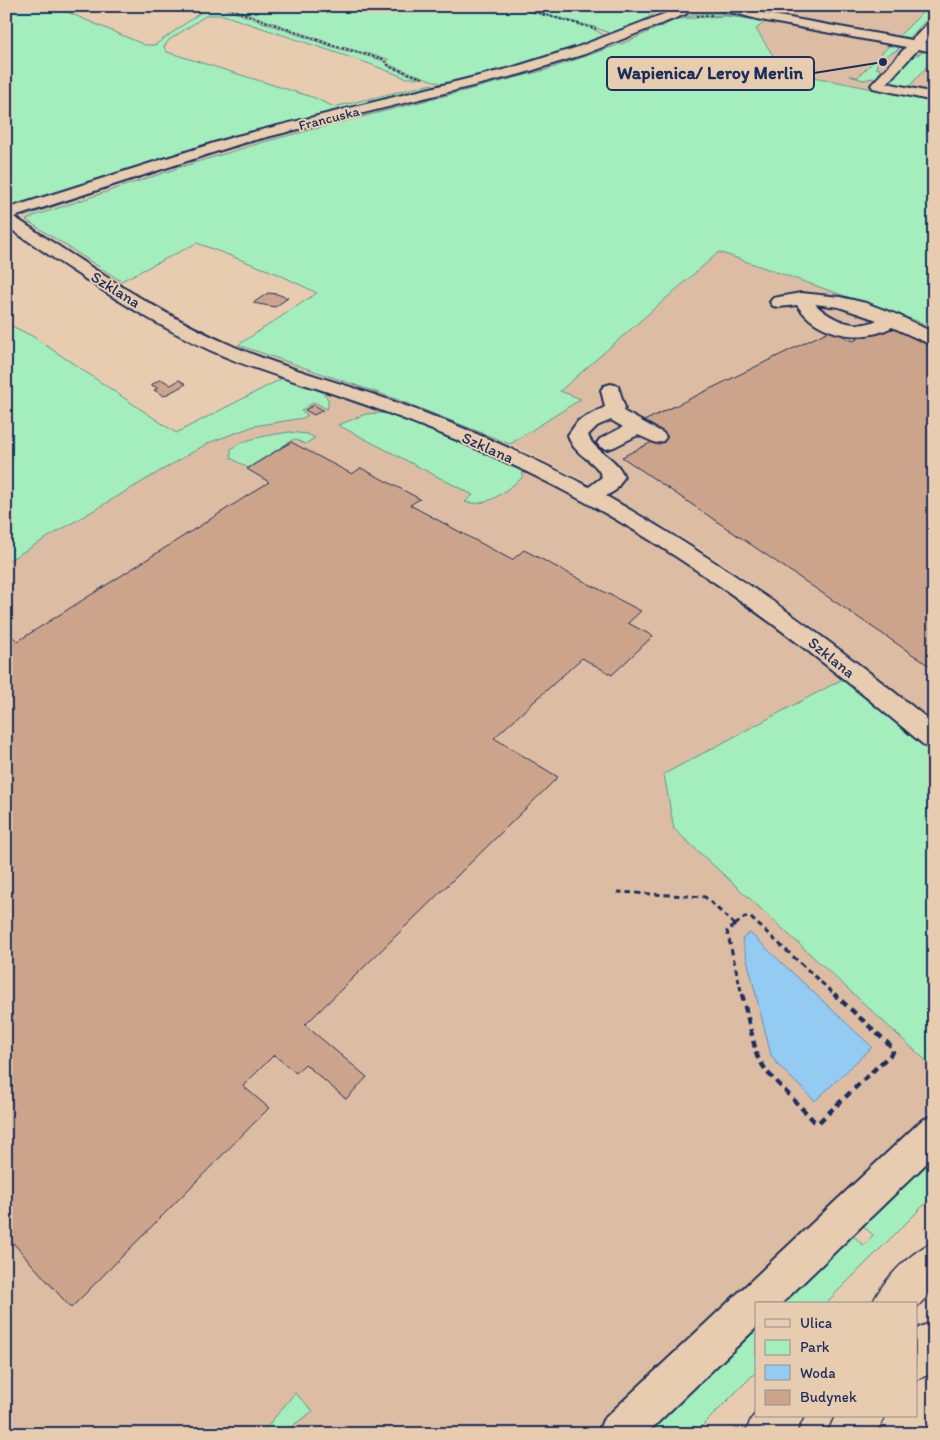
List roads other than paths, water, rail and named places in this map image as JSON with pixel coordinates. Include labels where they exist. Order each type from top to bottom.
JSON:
[{"type":"highway","points":[[894,1302],[934,1260]]},
{"type":"highway","points":[[918,1358],[934,1341]]},
{"type":"highway","points":[[766,1434],[781,1418]]},
{"type":"highway","points":[[848,1434],[862,1418]]},
{"type":"street","name":"Francuska","points":[[6,214],[181,157],[446,89],[467,87],[553,60],[615,38],[651,22],[686,12],[665,7],[651,22]]},
{"type":"street","points":[[715,8],[934,48]]},
{"type":"street","points":[[934,24],[878,85],[934,97]]},
{"type":"street","name":"Szklana","points":[[6,219],[194,336],[260,364],[364,397],[452,431],[543,472],[590,496],[659,535],[735,584],[796,628],[934,739]]},
{"type":"street","points":[[801,298],[816,314],[842,329],[856,331],[871,330],[892,319]]},
{"type":"street","points":[[779,302],[801,298],[828,299],[849,304],[892,319],[934,340]]},
{"type":"street","points":[[590,496],[611,481],[612,472],[606,464],[585,448],[578,435],[585,424],[611,412],[615,404],[611,390]]},
{"type":"street","points":[[611,412],[656,437]]},
{"type":"street","points":[[607,443],[638,427]]},
{"type":"street","points":[[756,1302],[934,1132]]},
{"type":"street","points":[[617,1434],[755,1303]]},
{"type":"water","points":[[750,933],[872,1047],[815,1101],[778,1065],[771,1055],[742,939]]},
{"type":"place","name":"Wapienica/ Leroy Merlin","points":[[883,62]]}]
